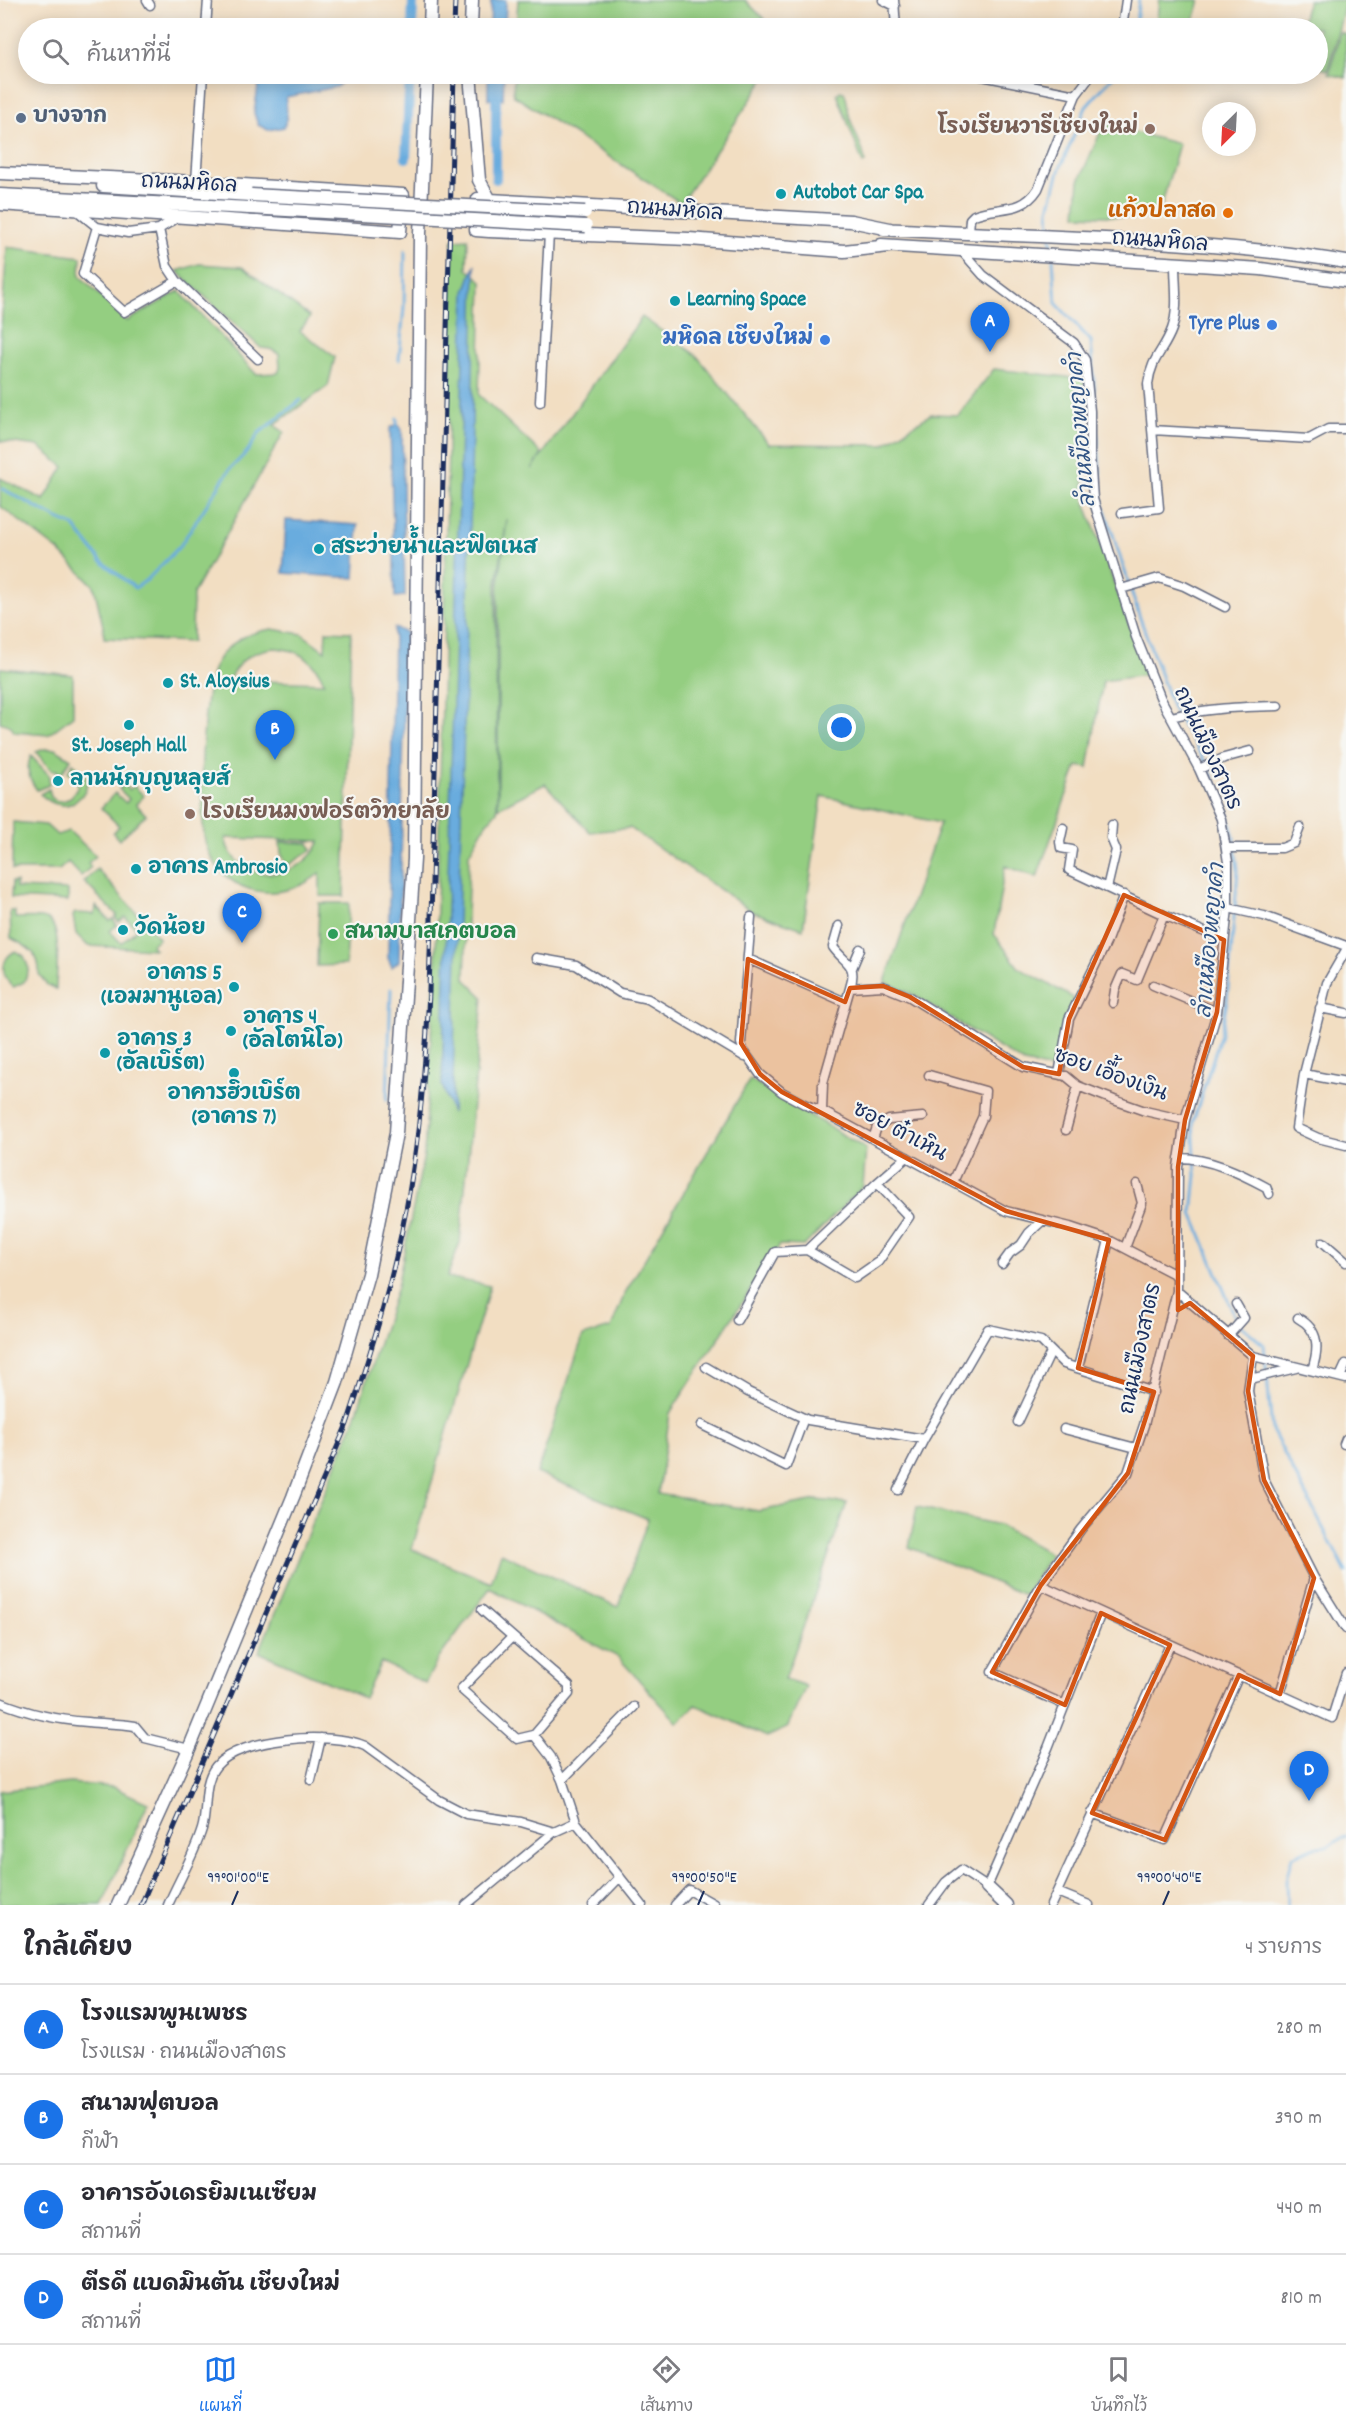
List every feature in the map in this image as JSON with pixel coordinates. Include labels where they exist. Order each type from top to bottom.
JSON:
[{"type":"main road","points":[[430,18],[431,0]]},
{"type":"main road","points":[[471,18],[472,0]]},
{"type":"main road","points":[[118,1905],[189,1749],[337,1382],[368,1274],[396,1133],[414,858],[420,232],[427,84]]},
{"type":"main road","points":[[471,84],[478,180],[489,231],[689,239],[844,251],[889,246]]},
{"type":"main road","points":[[0,173],[422,195]]},
{"type":"main road","name":"ถนนมหิดล","points":[[0,179],[250,195],[1235,246],[1346,262]]},
{"type":"main road","name":"ถนนมหิดล","points":[[0,195],[586,226],[1060,256],[1261,269],[1346,281]]},
{"type":"main road","points":[[400,232],[403,195]]},
{"type":"main road","points":[[484,200],[851,221],[890,229]]},
{"type":"main road","points":[[0,204],[420,232]]},
{"type":"main road","points":[[987,1887],[1006,1905]]},
{"type":"street","points":[[207,18],[208,0]]},
{"type":"street","points":[[883,0],[894,3],[895,18]]},
{"type":"street","points":[[1123,18],[1126,0]]},
{"type":"street","points":[[196,182],[202,84]]},
{"type":"street","points":[[1022,84],[1076,95]]},
{"type":"street","points":[[969,232],[970,219],[974,215],[1021,205],[1032,198],[1038,189],[1076,95],[1084,84]]},
{"type":"street","points":[[76,210],[97,227],[128,232],[159,229],[181,216]]},
{"type":"street","points":[[97,227],[83,274],[124,312],[177,281]]},
{"type":"street","points":[[159,229],[167,266],[177,281],[258,359]]},
{"type":"street","points":[[540,402],[549,233]]},
{"type":"street","name":"ถนนเมืองสาตร","points":[[961,250],[983,275],[1080,350],[1087,369],[1093,499],[1125,588],[1136,637],[1200,768],[1221,819],[1229,848],[1228,862],[1234,909],[1224,940],[1217,1012],[1185,1120],[1177,1291],[1154,1392],[1128,1473],[1081,1529],[1041,1585],[992,1672],[1065,1705]]},
{"type":"street","points":[[1122,513],[1159,508],[1148,384],[1150,367],[1172,329],[1176,313],[1175,264]]},
{"type":"street","points":[[1152,430],[1309,439],[1328,429],[1345,429],[1346,439]]},
{"type":"street","points":[[1125,588],[1159,578],[1184,586],[1225,607]]},
{"type":"street","points":[[1173,716],[1215,708],[1278,706]]},
{"type":"street","points":[[1200,768],[1250,751]]},
{"type":"street","points":[[1107,888],[1116,850],[1111,838],[1112,825]]},
{"type":"street","points":[[1229,848],[1282,848],[1294,843],[1300,827]]},
{"type":"street","points":[[1063,828],[1061,848],[1072,850],[1069,870],[1164,915],[1224,940]]},
{"type":"street","points":[[1059,1074],[1069,1019],[1106,943],[1124,896]]},
{"type":"street","points":[[1234,909],[1346,948],[1326,983],[1304,1074],[1296,1128],[1318,1138],[1346,1145]]},
{"type":"street","points":[[1113,1003],[1115,990],[1122,974],[1137,980],[1164,915]]},
{"type":"street","name":"ซอย ต๋าเหิน","points":[[751,917],[741,1043],[748,1058],[760,1074],[782,1092],[822,1111],[1006,1211],[1070,1227],[1109,1240],[1176,1275]]},
{"type":"street","points":[[822,1111],[823,1083],[854,977],[852,968],[833,947],[839,926]]},
{"type":"street","points":[[852,968],[860,949]]},
{"type":"street","points":[[536,958],[576,965],[620,993],[648,999],[748,1058]]},
{"type":"street","points":[[748,959],[845,1002]]},
{"type":"street","points":[[1153,985],[1217,1012]]},
{"type":"street","name":"ซอย เอื้องเงิน","points":[[850,988],[883,986],[910,997],[1023,1067],[1059,1074],[1074,1080],[1078,1086],[1145,1111],[1185,1120]]},
{"type":"street","points":[[1320,1008],[1346,1013]]},
{"type":"street","points":[[1304,1074],[1346,1082]]},
{"type":"street","points":[[929,1075],[985,1091],[983,1116],[953,1182]]},
{"type":"street","points":[[1066,1130],[1078,1086]]},
{"type":"street","points":[[873,1139],[877,1127],[889,1120],[923,1117]]},
{"type":"street","points":[[807,1250],[907,1157]]},
{"type":"street","points":[[1182,1158],[1205,1161],[1245,1176],[1266,1187],[1269,1194]]},
{"type":"street","points":[[737,1320],[775,1252],[807,1250],[855,1278],[878,1262],[909,1217],[877,1183]]},
{"type":"street","points":[[1125,1248],[1142,1203],[1137,1184]]},
{"type":"street","points":[[1002,1264],[1042,1221]]},
{"type":"street","points":[[1078,1368],[1109,1240]]},
{"type":"street","points":[[1323,1242],[1346,1262]]},
{"type":"street","points":[[1177,1291],[1257,1358],[1343,1378],[1346,1365]]},
{"type":"street","points":[[1172,1313],[1190,1303]]},
{"type":"street","points":[[1228,1336],[1244,1318],[1236,1304]]},
{"type":"street","points":[[1298,1318],[1313,1328],[1316,1337],[1316,1356],[1312,1371]]},
{"type":"street","points":[[898,1490],[924,1439],[988,1329],[1041,1341],[1064,1364],[1154,1392]]},
{"type":"street","points":[[1018,1422],[1052,1352]]},
{"type":"street","points":[[1257,1358],[1248,1391],[1264,1480],[1314,1578],[1346,1629]]},
{"type":"street","points":[[706,1367],[748,1392],[804,1418],[924,1439]]},
{"type":"street","points":[[1250,1379],[1298,1368]]},
{"type":"street","points":[[702,1425],[786,1466],[804,1418]]},
{"type":"street","points":[[1064,1429],[1136,1448]]},
{"type":"street","points":[[1280,1694],[1314,1578]]},
{"type":"street","points":[[1041,1585],[1332,1718],[1346,1673]]},
{"type":"street","points":[[482,1610],[569,1686],[569,1694],[534,1735],[517,1738],[461,1689],[512,1637]]},
{"type":"street","points":[[929,1905],[946,1882],[962,1870],[987,1887],[1065,1705],[1101,1612]]},
{"type":"street","points":[[1051,1905],[1170,1645]]},
{"type":"street","points":[[1092,1813],[1165,1840],[1239,1675]]},
{"type":"street","points":[[0,1702],[44,1715],[135,1726],[145,1738],[189,1749]]},
{"type":"street","points":[[562,1780],[634,1707]]},
{"type":"street","points":[[534,1735],[551,1757],[562,1780],[576,1822],[642,1905]]},
{"type":"street","points":[[311,1780],[321,1738]]},
{"type":"street","points":[[168,1905],[202,1829],[210,1777],[216,1766],[233,1753],[285,1739],[321,1738],[353,1741],[365,1746],[439,1800],[466,1814],[521,1822],[554,1832]]},
{"type":"street","points":[[466,1905],[554,1832],[576,1822]]},
{"type":"street","points":[[593,1905],[620,1877]]},
{"type":"street","points":[[675,1905],[688,1890],[714,1904]]},
{"type":"street","points":[[1057,1892],[1089,1905]]},
{"type":"highlighted area","points":[[1124,895],[1224,940],[1217,1012],[1185,1120],[1178,1167],[1178,1310],[1190,1303],[1253,1356],[1248,1391],[1264,1480],[1314,1578],[1280,1694],[1239,1675],[1165,1840],[1092,1813],[1170,1645],[1101,1613],[1065,1705],[992,1672],[1041,1585],[1128,1473],[1154,1392],[1078,1368],[1109,1240],[1006,1211],[782,1092],[760,1074],[741,1043],[748,959],[845,1002],[850,988],[883,986],[910,997],[1023,1067],[1059,1074],[1069,1019]]},
{"type":"green space","points":[[518,0],[745,0],[763,18],[517,18]]},
{"type":"green space","points":[[1159,0],[1200,0],[1195,18],[1157,18]]},
{"type":"green space","points":[[1308,0],[1346,0],[1328,70],[1328,18],[1303,18]]},
{"type":"green space","points":[[1340,32],[1346,34],[1346,78],[1329,74]]},
{"type":"green space","points":[[514,84],[761,84],[681,203],[513,95]]},
{"type":"green space","points":[[840,91],[844,92],[849,115],[861,145],[865,162],[863,164],[837,94]]},
{"type":"green space","points":[[1104,124],[1179,144],[1158,218],[1076,215],[1079,181]]},
{"type":"green space","points":[[468,239],[467,269],[482,281],[479,395],[542,454],[532,469],[642,317],[696,355],[769,444],[883,445],[931,414],[958,415],[994,369],[1084,379],[1085,502],[1147,675],[1103,681],[1088,768],[1077,766],[1037,877],[1005,866],[994,934],[1019,968],[1074,998],[1062,1028],[1056,1070],[1024,1063],[912,994],[885,982],[940,823],[822,796],[803,929],[753,912],[630,828],[590,832],[545,784],[498,808],[498,590],[507,519],[496,589],[497,811],[486,824],[469,854],[465,979],[483,997],[460,1242],[447,1277],[490,1286],[412,1549],[491,1583],[501,1553],[618,1607],[648,1519],[537,1473],[583,1336],[611,1328],[625,1293],[750,1079],[866,1149],[863,1186],[804,1246],[780,1245],[670,1413],[658,1494],[759,1511],[816,1500],[847,1503],[785,1679],[806,1686],[787,1728],[767,1737],[696,1705],[678,1723],[618,1657],[490,1588],[439,1658],[425,1683],[381,1662],[364,1698],[259,1652],[354,1421],[397,1287],[424,1155],[436,953],[453,240]]},
{"type":"green space","points":[[7,247],[81,257],[80,276],[127,321],[179,291],[256,374],[278,373],[279,354],[270,349],[261,348],[177,271],[199,264],[242,267],[310,317],[300,331],[335,357],[328,386],[274,425],[284,432],[193,594],[192,642],[104,638],[94,586],[59,551],[0,506],[0,478],[44,500],[64,467],[38,446],[0,441],[0,343]]},
{"type":"green space","points":[[272,629],[302,634],[325,651],[326,631],[351,632],[344,896],[320,896],[320,873],[305,883],[273,892],[256,891],[241,886],[227,877],[207,848],[201,784],[204,726],[211,677],[216,663],[227,649],[240,639]],"holes":[[[275,648],[291,651],[305,658],[316,668],[324,683],[229,680],[247,657]],[[225,838],[320,841],[311,855],[299,865],[284,872],[269,874],[241,865],[231,854]]]},
{"type":"green space","points":[[0,668],[73,675],[73,716],[48,735],[14,732],[11,726],[0,722]]},
{"type":"green space","points":[[55,749],[71,759],[62,773],[58,773],[57,770],[52,771],[36,752]]},
{"type":"green space","points":[[31,756],[49,775],[49,785],[37,790],[29,774],[28,765]]},
{"type":"green space","points":[[73,763],[84,773],[87,785],[78,800],[61,805],[40,794],[49,789],[51,797],[55,800],[64,801],[71,797],[78,785],[74,775],[68,772]]},
{"type":"green space","points":[[124,784],[129,790],[134,786],[144,796],[136,804],[146,815],[119,840],[113,833],[119,826],[101,808],[115,793],[126,803],[129,799],[119,789]]},
{"type":"green space","points":[[13,822],[46,825],[57,835],[69,831],[96,856],[88,863],[91,867],[81,876],[68,862],[59,870],[12,870]]},
{"type":"green space","points":[[280,842],[309,843],[312,850],[287,866],[281,853]]},
{"type":"green space","points":[[97,869],[159,938],[151,945],[155,949],[88,946],[76,934],[73,916],[75,913],[95,914],[96,906],[110,921],[113,919],[117,925],[110,931],[121,943],[137,929],[125,917],[119,922],[115,918],[117,915],[84,882]]},
{"type":"green space","points":[[12,882],[16,882],[16,888],[68,890],[68,901],[11,898]]},
{"type":"green space","name":"สนามบาสเกตบอล","points":[[319,903],[349,903],[346,965],[317,966]]},
{"type":"green space","points":[[10,911],[15,911],[15,918],[41,918],[53,925],[57,942],[56,989],[47,985],[39,974],[35,955],[11,938]]},
{"type":"green space","points":[[16,951],[24,956],[29,969],[24,982],[14,987],[6,979],[4,968],[7,958]]},
{"type":"green space","points":[[917,1507],[999,1525],[1051,1554],[1025,1595],[909,1547]]},
{"type":"green space","points":[[70,1783],[113,1787],[148,1803],[102,1905],[0,1905],[0,1791]]},
{"type":"water","points":[[491,0],[506,0],[505,18],[490,18]]},
{"type":"water","points":[[258,84],[340,84],[336,87],[286,97],[287,118],[284,127],[268,130],[258,125],[254,113]]},
{"type":"water","points":[[488,84],[504,84],[503,99],[488,99]]},
{"type":"water","points":[[475,264],[470,531],[452,1113],[442,1085],[465,292]]},
{"type":"water","points":[[398,424],[402,430],[405,596],[395,597],[390,428]]},
{"type":"water","points":[[286,520],[358,525],[355,578],[283,573]]},
{"type":"water","points":[[394,628],[406,632],[399,961],[392,967],[388,958]]},
{"type":"waterway","points":[[412,18],[413,0]]},
{"type":"waterway","name":"ลำเหมืองพญาคำ","points":[[1136,18],[1139,0]]},
{"type":"waterway","points":[[406,158],[410,84]]},
{"type":"waterway","points":[[496,84],[496,179]]},
{"type":"waterway","name":"ลำเหมืองพญาคำ","points":[[1050,232],[1049,209],[1059,171],[1086,107],[1106,84]]},
{"type":"waterway","name":"ลำเหมืองพญาคำ","points":[[1051,238],[1052,253]]},
{"type":"waterway","points":[[399,360],[404,307],[405,250]]},
{"type":"waterway","name":"ลำเหมืองพญาคำ","points":[[1053,259],[1056,303],[1091,341],[1102,501],[1140,618],[1173,709],[1202,756],[1223,798],[1234,838],[1238,870],[1227,1000],[1221,1034],[1193,1122],[1196,1175],[1192,1213],[1237,1322],[1264,1345],[1272,1430],[1346,1572]]},
{"type":"waterway","points":[[3,489],[74,526],[101,561],[135,588],[147,580],[180,546],[230,469],[247,452],[259,433],[301,400]]},
{"type":"waterway","points":[[397,418],[397,429]]},
{"type":"waterway","points":[[387,1100],[391,989]]},
{"type":"waterway","name":"ลำเหมืองพญาคำ","points":[[1287,1905],[1286,1881],[1292,1857],[1315,1847],[1329,1846],[1346,1836]]},
{"type":"railway","points":[[454,18],[455,0]]},
{"type":"railway","points":[[141,1905],[347,1424],[383,1307],[405,1217],[417,1138],[429,992],[454,84]]},
{"type":"place","name":"บางจาก","points":[[21,118]]},
{"type":"place","name":"โรงเรียนวารีเชียงใหม่","points":[[1150,129]]},
{"type":"place","name":"Autobot Car Spa","points":[[781,194]]},
{"type":"place","name":"แก้วปลาสด","points":[[1228,213]]},
{"type":"place","name":"Learning Space","points":[[675,301]]},
{"type":"place","name":"Tyre Plus","points":[[1272,325]]},
{"type":"place","name":"มหิดล เชียงใหม่","points":[[825,340]]},
{"type":"place","name":"โรงแรมพูนเพชร","points":[[990,352]]},
{"type":"place","name":"สระว่ายน้ำและฟิตเนส","points":[[319,549]]},
{"type":"place","name":"St. Aloysius","points":[[168,683]]},
{"type":"place","name":"St. Joseph Hall","points":[[129,725]]},
{"type":"place","name":"สนามฟุตบอล","points":[[275,760]]},
{"type":"place","name":"ลานนักบุญหลุยส์","points":[[58,781]]},
{"type":"place","name":"โรงเรียนมงฟอร์ตวิทยาลัย","points":[[190,814]]},
{"type":"place","name":"อาคาร Ambrosio","points":[[136,869]]},
{"type":"place","name":"วัดน้อย","points":[[123,930]]},
{"type":"place","name":"สนามบาสเกตบอล","points":[[333,934]]},
{"type":"place","name":"อาคารอังเดรยิมเนเซียม","points":[[242,943]]},
{"type":"place","name":"อาคาร 5 (เอมมานูเอล)","points":[[234,987]]},
{"type":"place","name":"อาคาร 4 (อัลโตนิโอ)","points":[[231,1031]]},
{"type":"place","name":"อาคาร 3 (อัลเบิร์ต)","points":[[105,1053]]},
{"type":"place","name":"อาคารฮิวเบิร์ต (อาคาร 7)","points":[[234,1073]]},
{"type":"place","name":"ตีรดี แบดมินตัน เชียงใหม่","points":[[1309,1801]]}]
